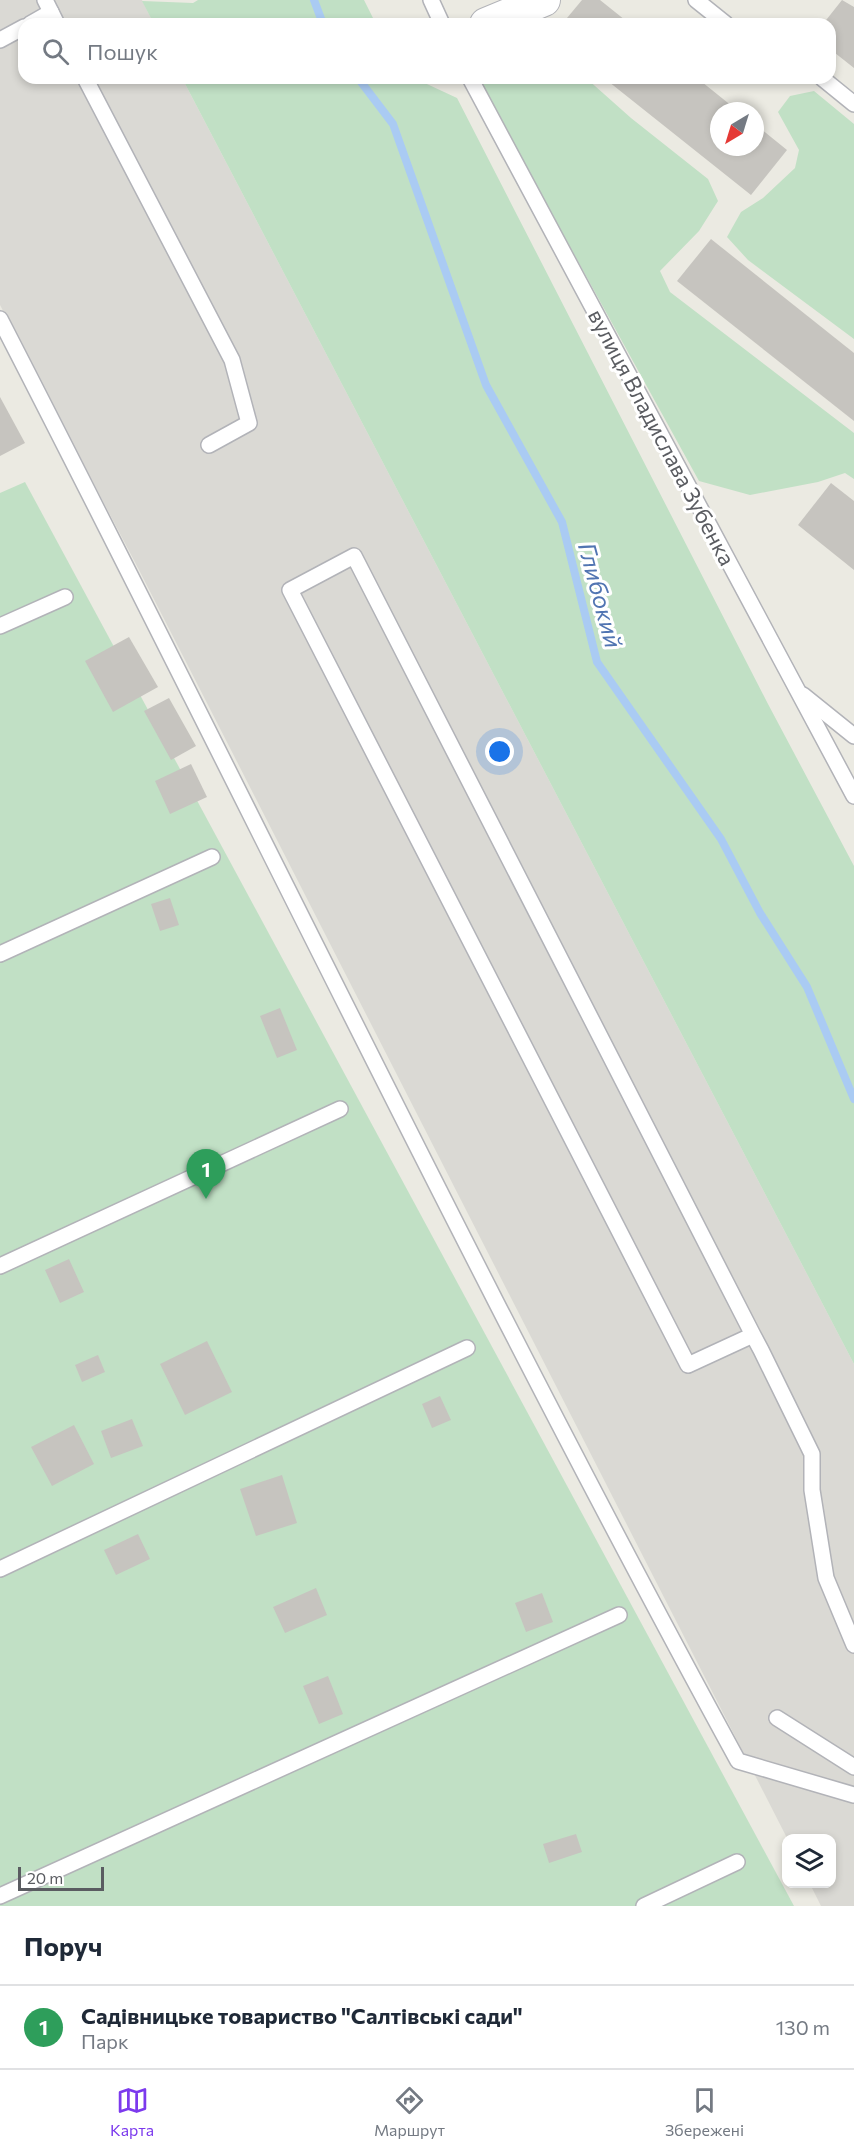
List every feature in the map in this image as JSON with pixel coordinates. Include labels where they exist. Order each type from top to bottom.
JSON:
[{"type":"street","points":[[500,18],[544,0]]},
{"type":"lane","points":[[431,0],[439,18]]},
{"type":"lane","points":[[696,0],[718,18]]},
{"type":"lane","points":[[0,40],[18,30]]},
{"type":"lane","points":[[88,84],[232,360],[249,423],[209,445]]},
{"type":"lane","name":"вулиця Владислава Зубенка","points":[[473,84],[854,796]]},
{"type":"lane","points":[[829,84],[854,104]]},
{"type":"lane","points":[[0,319],[424,1160],[662,1622],[738,1761],[854,1796]]},
{"type":"lane","points":[[753,1335],[688,1365],[290,590],[354,556],[753,1335],[812,1454],[812,1490],[826,1578],[854,1645]]},
{"type":"lane","points":[[0,626],[65,597]]},
{"type":"lane","points":[[798,691],[854,736]]},
{"type":"lane","points":[[0,954],[212,857]]},
{"type":"lane","points":[[0,1266],[340,1109]]},
{"type":"lane","points":[[0,1569],[467,1348]]},
{"type":"lane","points":[[0,1896],[618,1615]]},
{"type":"lane","points":[[777,1718],[854,1767]]},
{"type":"lane","points":[[644,1906],[738,1862]]},
{"type":"shaded area","points":[[0,0],[142,0],[151,18],[18,18],[18,84],[185,84],[854,1364],[854,1906],[821,1906],[812,1888],[836,1888],[836,1834],[785,1834],[138,568],[0,305]]},
{"type":"green space","points":[[198,0],[364,0],[373,18],[151,18],[142,1],[193,3]]},
{"type":"green space","points":[[185,84],[427,84],[457,98],[768,704],[854,866],[854,1364]]},
{"type":"green space","points":[[480,84],[593,84],[631,118],[708,179],[718,201],[699,231],[660,271],[670,292],[854,433],[854,479],[845,473],[818,482],[750,495],[699,481]]},
{"type":"green space","points":[[814,91],[854,124],[854,339],[748,260],[727,237],[741,212],[763,198],[795,168],[799,150],[778,112],[790,96]]},
{"type":"green space","points":[[25,482],[782,1884],[782,1888],[784,1888],[794,1906],[0,1906],[0,493]]},
{"type":"building","points":[[582,0],[600,0],[622,18],[567,18]]},
{"type":"building","points":[[842,0],[854,7],[854,68],[836,54],[836,18],[828,18]]},
{"type":"building","points":[[612,84],[704,84],[727,102],[710,102],[710,156],[764,156],[764,131],[787,150],[751,195]]},
{"type":"building","points":[[711,239],[854,353],[854,421],[677,281]]},
{"type":"building","points":[[0,397],[25,443],[0,456]]},
{"type":"building","points":[[831,483],[854,501],[854,570],[798,525]]},
{"type":"building","points":[[129,637],[158,687],[113,712],[85,661]]},
{"type":"building","points":[[169,698],[196,746],[171,760],[144,711]]},
{"type":"building","points":[[191,764],[207,797],[170,814],[155,781]]},
{"type":"building","points":[[170,898],[179,925],[160,931],[151,904]]},
{"type":"building","points":[[280,1008],[297,1050],[277,1058],[260,1016]]},
{"type":"building","points":[[69,1259],[84,1292],[60,1303],[45,1270]]},
{"type":"building","points":[[207,1341],[232,1392],[185,1415],[160,1364]]},
{"type":"building","points":[[98,1355],[105,1372],[82,1382],[75,1365]]},
{"type":"building","points":[[440,1396],[451,1420],[432,1428],[422,1404]]},
{"type":"building","points":[[132,1419],[143,1446],[111,1458],[101,1431]]},
{"type":"building","points":[[74,1425],[94,1464],[52,1486],[31,1447]]},
{"type":"building","points":[[282,1475],[297,1523],[256,1536],[240,1489]]},
{"type":"building","points":[[138,1534],[150,1559],[116,1575],[104,1550]]},
{"type":"building","points":[[316,1588],[327,1615],[285,1633],[273,1607]]},
{"type":"building","points":[[542,1593],[553,1622],[526,1632],[515,1603]]},
{"type":"building","points":[[328,1676],[343,1714],[319,1724],[303,1686]]},
{"type":"building","points":[[576,1834],[582,1852],[549,1863],[543,1844]]},
{"type":"waterway","name":"Глибокий","points":[[314,0],[321,18]]},
{"type":"waterway","name":"Глибокий","points":[[363,84],[393,124],[486,385],[562,522],[597,662],[721,839],[760,913],[807,987],[854,1099]]},
{"type":"place","name":"Садівницьке товариство \"Салтівські сади\"","points":[[206,1199]]}]
